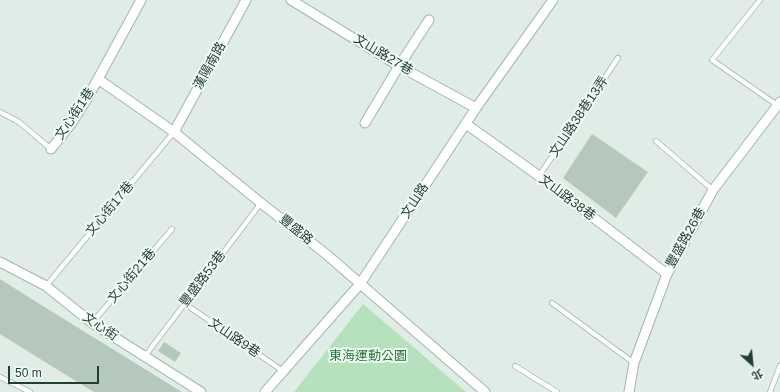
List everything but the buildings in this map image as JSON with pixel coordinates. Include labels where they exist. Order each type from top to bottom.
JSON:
[{"type":"street","name":"文心街1巷","points":[[51,148],[71,124],[98,79],[141,0]]},
{"type":"street","name":"漢陽南路","points":[[174,132],[246,0]]},
{"type":"street","name":"文山路27巷","points":[[291,0],[399,66],[476,108]]},
{"type":"street","name":"文山路","points":[[265,392],[360,284],[476,108],[553,0]]},
{"type":"street","points":[[365,123],[399,66],[429,20]]},
{"type":"street","name":"豐盛路","points":[[98,79],[174,132],[326,254],[485,392]]},
{"type":"street","name":"豐盛路26巷","points":[[629,392],[634,363],[667,274],[713,190],[779,103]]},
{"type":"street","name":"文山路38巷","points":[[466,124],[539,176],[667,274]]},
{"type":"street","name":"文心街","points":[[0,262],[46,286],[92,323],[201,392]]},
{"type":"lane","points":[[760,0],[712,60],[779,103]]},
{"type":"lane","name":"文山路38巷13弄","points":[[539,176],[618,58]]},
{"type":"lane","points":[[0,112],[19,122],[51,148]]},
{"type":"lane","name":"文心街17巷","points":[[46,286],[174,132]]},
{"type":"lane","points":[[656,141],[713,190]]},
{"type":"lane","name":"豐盛路53巷","points":[[145,356],[261,202]]},
{"type":"lane","name":"文心街21巷","points":[[92,323],[172,229]]},
{"type":"lane","points":[[552,303],[634,363]]},
{"type":"lane","name":"文山路9巷","points":[[184,304],[283,371]]},
{"type":"lane","points":[[515,366],[557,392]]},
{"type":"lane","points":[[770,392],[780,366]]},
{"type":"lane","points":[[0,377],[30,392]]},
{"type":"green space","name":"東海運動公園","points":[[363,304],[466,392],[294,392]]}]
